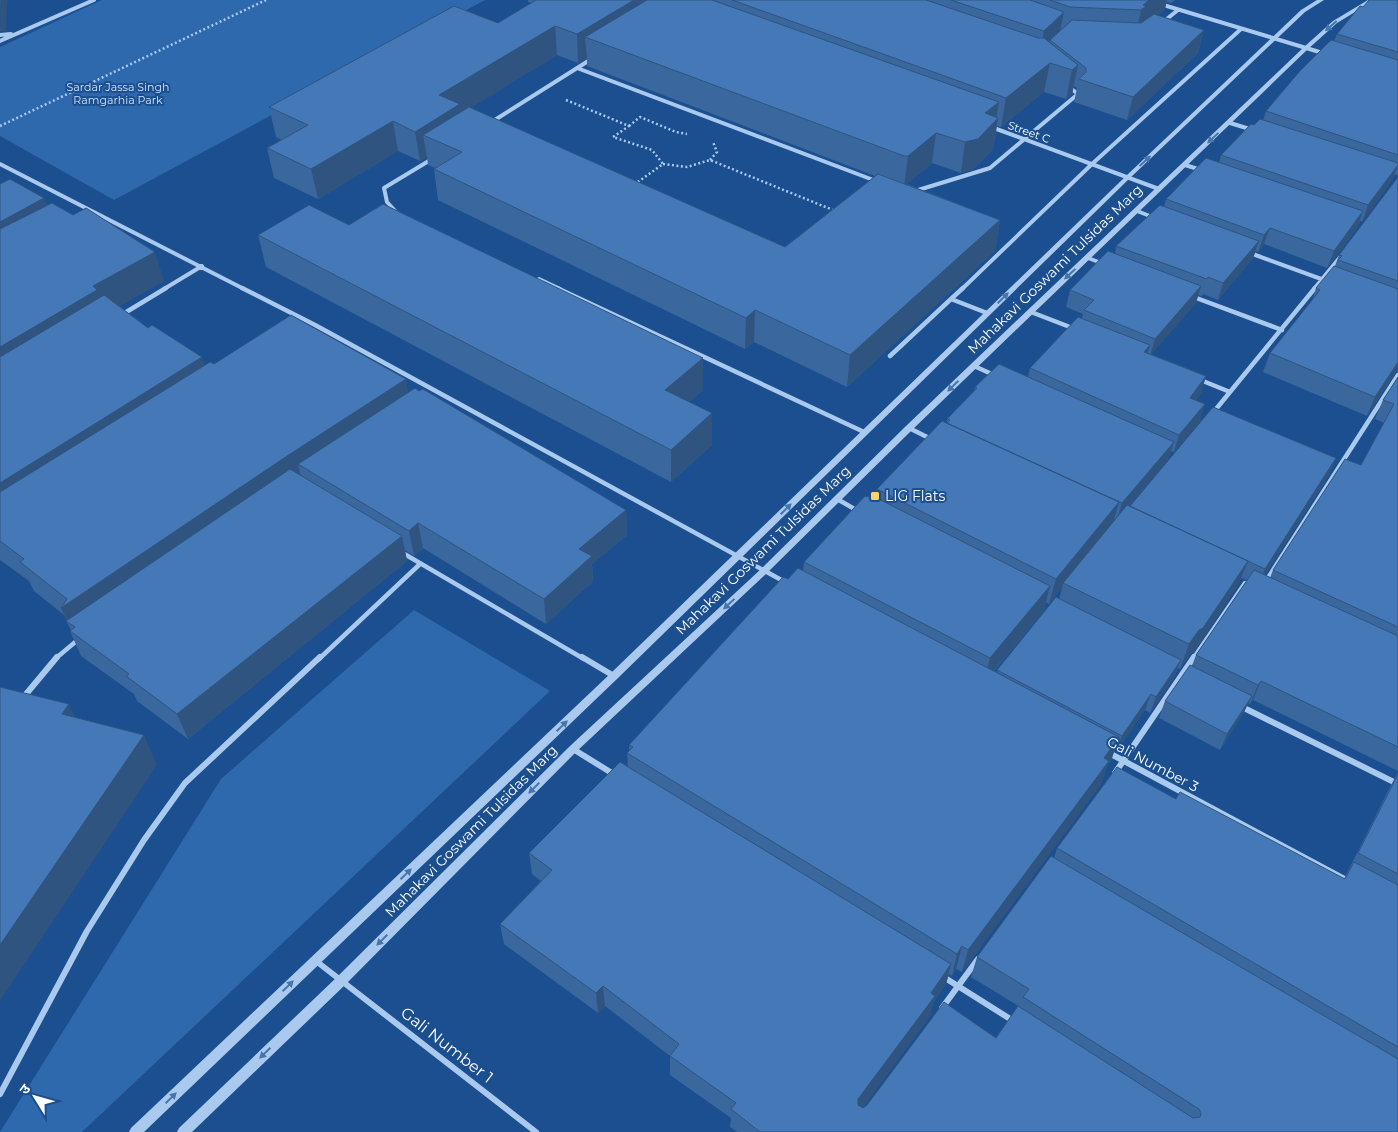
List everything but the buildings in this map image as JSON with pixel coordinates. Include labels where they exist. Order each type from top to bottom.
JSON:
[{"type":"street","points":[[0,41],[94,0]]},
{"type":"street","points":[[1147,0],[1334,56]]},
{"type":"street","name":"Mahakavi Goswami Tulsidas Marg","points":[[136,1132],[739,556],[864,432],[1128,177],[1303,11],[1321,0]]},
{"type":"street","name":"Mahakavi Goswami Tulsidas Marg","points":[[183,1132],[341,981],[573,749],[764,571],[909,428],[1230,123],[1306,48],[1335,22],[1372,0]]},
{"type":"street","points":[[1157,26],[1178,10]]},
{"type":"street","points":[[890,356],[1092,164],[1241,29]]},
{"type":"street","points":[[0,36],[17,33]]},
{"type":"street","points":[[484,127],[601,54]]},
{"type":"street","points":[[577,68],[883,183]]},
{"type":"street","points":[[907,190],[914,191],[990,168],[1026,140],[1078,94],[1065,85]]},
{"type":"street","points":[[1230,123],[1258,132]]},
{"type":"street","name":"Street C","points":[[988,126],[1159,189]]},
{"type":"street","points":[[398,214],[388,205],[384,198],[384,188],[434,158]]},
{"type":"street","points":[[0,164],[202,266],[442,392],[790,585]]},
{"type":"street","points":[[1185,165],[1204,171]]},
{"type":"street","points":[[85,215],[93,210]]},
{"type":"street","points":[[1136,212],[1164,222]]},
{"type":"street","points":[[995,246],[1004,249]]},
{"type":"street","points":[[1205,421],[1323,280],[1346,249]]},
{"type":"street","points":[[1248,252],[1332,283]]},
{"type":"street","points":[[1088,258],[1106,265]]},
{"type":"street","points":[[119,316],[202,266]]},
{"type":"street","points":[[533,277],[864,432]]},
{"type":"street","points":[[1190,296],[1282,330]]},
{"type":"street","points":[[951,299],[987,313]]},
{"type":"street","points":[[1031,312],[1080,332]]},
{"type":"street","points":[[307,330],[315,325]]},
{"type":"street","points":[[974,366],[1001,378]]},
{"type":"street","points":[[1260,590],[1398,375]]},
{"type":"street","points":[[1195,378],[1230,392]]},
{"type":"street","points":[[435,397],[442,392]]},
{"type":"street","points":[[909,428],[944,444]]},
{"type":"street","points":[[836,500],[862,512]]},
{"type":"street","points":[[395,549],[614,676]]},
{"type":"street","points":[[0,1094],[87,931],[144,840],[185,783],[420,564]]},
{"type":"street","points":[[1236,579],[1252,586]]},
{"type":"street","points":[[1112,777],[1245,583]]},
{"type":"street","points":[[17,706],[40,674],[60,652],[85,635]]},
{"type":"street","points":[[1172,672],[1190,681]]},
{"type":"street","points":[[1233,702],[1398,784]]},
{"type":"street","points":[[573,749],[623,780]]},
{"type":"street","name":"Gali Number 3","points":[[1107,752],[1355,885]]},
{"type":"street","points":[[935,1018],[981,956]]},
{"type":"street","name":"Gali Number 1","points":[[315,960],[536,1132]]},
{"type":"street","points":[[933,971],[1026,1029]]},
{"type":"path","points":[[0,126],[266,0]]},
{"type":"path","points":[[542,90],[628,126],[613,137],[652,150],[663,164],[681,168],[694,167],[710,160],[717,152],[713,143],[709,140]]},
{"type":"path","points":[[710,160],[833,210]]},
{"type":"path","points":[[634,185],[663,164]]},
{"type":"green space","name":"Sardar Jassa Singh Ramgarhia Park","points":[[102,0],[485,0],[114,200],[0,136],[0,47]]},
{"type":"green space","points":[[414,610],[550,691],[82,1132],[0,1132],[221,779]]},
{"type":"place","name":"LIG Flats","points":[[875,496]]}]
